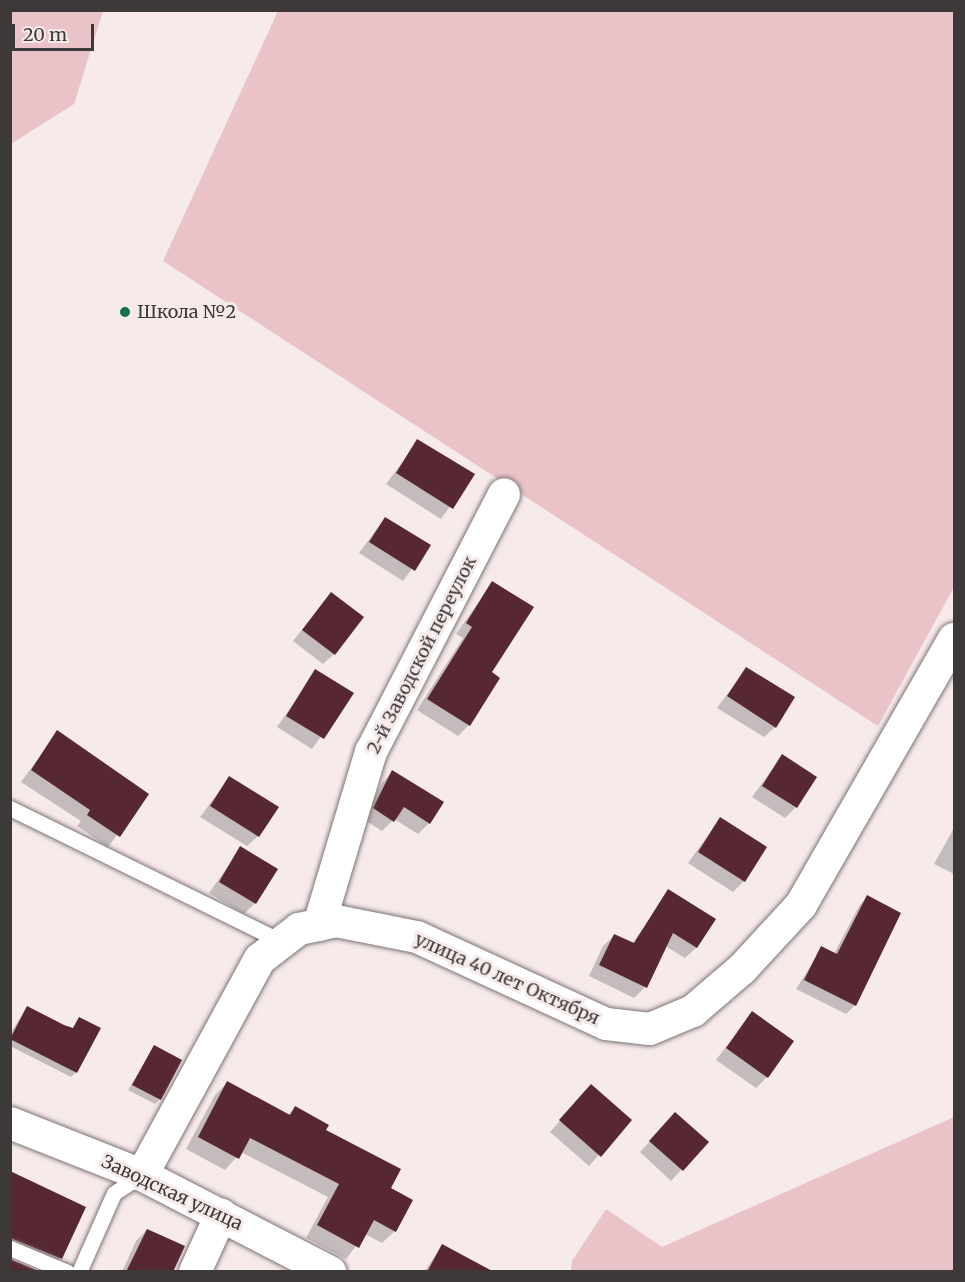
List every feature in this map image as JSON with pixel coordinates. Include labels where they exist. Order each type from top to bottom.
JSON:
[{"type":"street","name":"2-й Заводской переулок","points":[[319,925],[371,752],[504,494]]},
{"type":"street","name":"улица 40 лет Октября","points":[[142,1175],[260,959],[299,929],[336,921],[417,937],[606,1024],[650,1029],[693,1011],[742,969],[801,905],[954,639]]},
{"type":"street","name":"Заводская улица","points":[[10,1123],[142,1175],[330,1272]]},
{"type":"street","points":[[195,1272],[221,1215]]},
{"type":"lane","points":[[10,808],[282,942]]},
{"type":"lane","points":[[79,1272],[114,1193],[142,1175]]},
{"type":"lane","points":[[10,1248],[67,1272]]},
{"type":"shaded area","points":[[11,10],[103,11],[74,104],[11,144]]},
{"type":"shaded area","points":[[278,11],[954,11],[954,587],[878,726],[163,261]]},
{"type":"shaded area","points":[[954,1117],[954,1271],[571,1271],[572,1261],[606,1209],[662,1247]]},
{"type":"building","points":[[417,439],[475,474],[453,509],[396,473]]},
{"type":"building","points":[[385,517],[431,545],[415,571],[369,542]]},
{"type":"building","points":[[492,581],[534,607],[492,672],[500,678],[470,726],[427,699],[472,627],[466,623]]},
{"type":"building","points":[[331,592],[364,617],[335,655],[302,630]]},
{"type":"building","points":[[746,667],[795,697],[776,728],[727,696]]},
{"type":"building","points":[[315,669],[354,693],[324,739],[286,716]]},
{"type":"building","points":[[57,730],[149,794],[120,837],[87,815],[90,810],[31,770]]},
{"type":"building","points":[[782,754],[817,777],[797,808],[762,786]]},
{"type":"building","points":[[392,770],[444,802],[430,824],[404,807],[394,822],[373,808]]},
{"type":"building","points":[[229,776],[279,807],[259,837],[210,806]]},
{"type":"building","points":[[720,817],[767,847],[745,882],[698,852]]},
{"type":"building","points":[[240,846],[278,869],[256,904],[219,882]]},
{"type":"building","points":[[668,889],[716,919],[697,948],[673,933],[647,988],[599,965],[614,934],[634,943]]},
{"type":"building","points":[[867,895],[901,913],[856,1006],[804,980],[821,946],[837,954]]},
{"type":"building","points":[[27,1006],[73,1028],[79,1017],[101,1028],[77,1073],[10,1039]]},
{"type":"building","points":[[752,1011],[794,1041],[768,1078],[726,1048]]},
{"type":"building","points":[[154,1045],[182,1060],[161,1100],[132,1085]]},
{"type":"building","points":[[227,1081],[290,1115],[295,1106],[329,1125],[326,1130],[401,1169],[391,1188],[413,1200],[396,1232],[374,1220],[359,1248],[317,1225],[339,1184],[250,1138],[239,1159],[198,1137]]},
{"type":"building","points":[[591,1084],[632,1120],[601,1157],[559,1120]]},
{"type":"building","points":[[675,1112],[709,1142],[683,1171],[649,1141]]},
{"type":"building","points":[[10,1171],[86,1207],[62,1259],[10,1238]]},
{"type":"building","points":[[147,1229],[185,1246],[173,1272],[126,1272]]},
{"type":"building","points":[[442,1244],[494,1272],[427,1272]]},
{"type":"building","points":[[10,1259],[41,1272],[10,1272]]},
{"type":"place","name":"Школа №2","points":[[125,312]]}]
